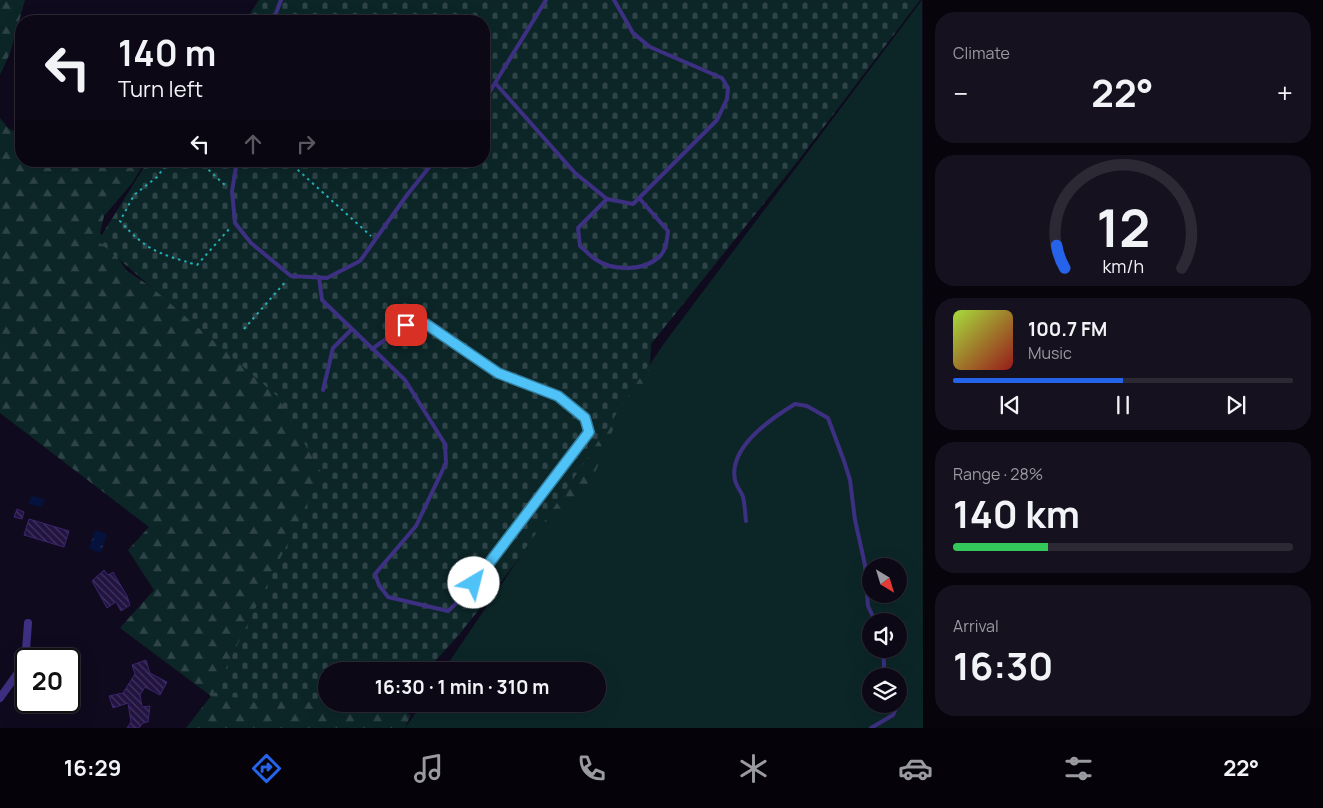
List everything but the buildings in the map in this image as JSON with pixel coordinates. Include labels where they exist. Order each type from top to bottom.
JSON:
[{"type":"street","points":[[0,698],[25,664],[28,623]]},
{"type":"lane","points":[[275,15],[281,0]]},
{"type":"lane","points":[[490,92],[546,0]]},
{"type":"lane","points":[[496,84],[575,173],[607,199],[633,204],[717,120],[727,99],[728,88],[722,78],[650,47],[633,33],[614,0]]},
{"type":"lane","points":[[236,167],[232,191],[235,222],[251,243],[291,276],[327,278],[360,261],[430,167]]},
{"type":"lane","points":[[607,199],[578,228],[580,246],[596,260],[620,268],[646,266],[660,256],[666,245],[668,231],[639,198]]},
{"type":"lane","points":[[319,277],[322,300],[351,330],[405,380],[445,444],[446,463],[416,526],[375,574],[388,597],[448,610],[462,598],[589,432],[585,418],[558,396],[498,373],[426,324],[406,325],[372,349]]},
{"type":"lane","points":[[323,390],[333,348],[351,330]]},
{"type":"lane","points":[[746,521],[743,498],[735,480],[734,468],[740,452],[754,436],[795,404],[807,406],[828,418],[850,480],[855,520],[865,565],[868,606],[871,613]]},
{"type":"lane","points":[[871,728],[894,713]]},
{"type":"path","points":[[164,167],[157,177],[134,195],[120,221],[137,240],[155,252],[197,265],[235,222]]},
{"type":"path","points":[[206,167],[232,191]]},
{"type":"path","points":[[295,167],[375,240]]},
{"type":"path","points":[[244,330],[291,276]]},
{"type":"green space","points":[[0,0],[25,0],[21,15],[15,15],[15,35],[10,53],[0,75]]},
{"type":"green space","points":[[259,0],[920,0],[798,161],[651,344],[650,363],[544,522],[488,599],[434,662],[318,662],[318,703],[212,696],[322,474],[277,396],[98,241],[144,167],[490,167],[490,15],[249,15]]},
{"type":"green space","points":[[922,0],[923,728],[405,728],[416,712],[606,712],[606,662],[449,662],[665,342]]},
{"type":"green space","points":[[0,118],[8,128],[15,132],[15,167],[142,167],[133,182],[104,216],[100,233],[127,271],[222,334],[652,325],[648,380],[616,422],[594,475],[555,527],[524,552],[459,635],[434,662],[318,662],[318,712],[404,712],[411,715],[405,728],[186,728],[211,696],[120,628],[154,590],[128,550],[149,527],[0,413]]},
{"type":"water","points":[[31,496],[45,499],[42,507],[29,504]]},
{"type":"water","points":[[95,530],[107,534],[101,553],[89,549]]},
{"type":"route","points":[[406,325],[426,324],[498,373],[558,396],[585,418],[589,432],[474,583]]}]
